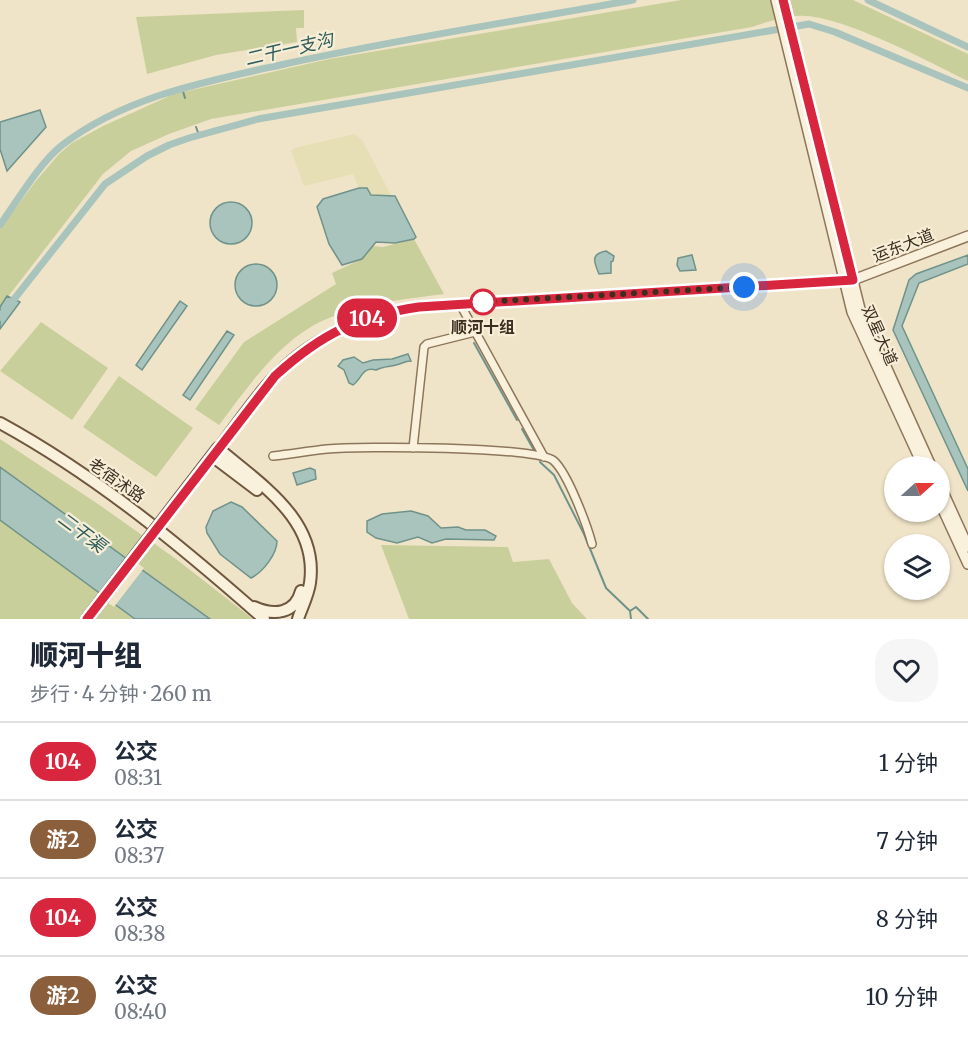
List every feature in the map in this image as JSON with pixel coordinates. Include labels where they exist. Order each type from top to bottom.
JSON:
[{"type":"main road","name":"老宿沭路","points":[[0,423],[57,456],[129,506],[264,619]]},
{"type":"main road","name":"运东大道","points":[[87,619],[215,452]]},
{"type":"main road","points":[[215,452],[278,508],[295,531],[303,558],[304,580],[296,603],[286,610],[272,612],[245,603]]},
{"type":"main road","points":[[215,452],[269,491],[301,528],[310,557],[310,573],[309,587],[298,619]]},
{"type":"street","name":"双星大道","points":[[776,0],[791,48],[848,280],[852,312],[918,456]]},
{"type":"street","points":[[783,0],[791,48]]},
{"type":"street","name":"运东大道","points":[[215,452],[275,376],[294,358],[330,333],[367,318],[419,307],[848,280],[968,236]]},
{"type":"street","name":"双星大道","points":[[848,280],[927,456]]},
{"type":"street","points":[[459,304],[544,457]]},
{"type":"street","points":[[413,448],[424,347],[427,344],[475,332]]},
{"type":"street","points":[[273,456],[329,449],[413,448],[509,452],[549,458],[558,466],[579,506],[588,526],[592,544]]},
{"type":"street","points":[[950,507],[968,547]]},
{"type":"street","points":[[949,522],[968,564]]},
{"type":"shaded area","points":[[355,134],[362,140],[391,195],[371,195],[367,188],[359,188],[353,174],[304,186],[291,151],[294,148]]},
{"type":"green space","points":[[681,0],[853,0],[968,54],[968,81],[858,30],[814,17],[796,16],[752,27],[211,119],[131,151],[103,174],[0,307],[0,229],[59,154],[72,143],[103,126],[174,94],[329,59]]},
{"type":"green space","points":[[304,10],[304,28],[296,28],[297,42],[216,55],[147,74],[136,17]]},
{"type":"green space","points":[[414,239],[444,294],[366,306],[322,321],[292,340],[278,353],[219,425],[195,409],[244,342],[336,284],[332,273],[362,259],[372,246],[383,247]]},
{"type":"green space","points":[[41,322],[108,368],[72,420],[0,371]]},
{"type":"green space","points":[[119,376],[193,428],[156,477],[83,427]]},
{"type":"green space","points":[[0,439],[176,559],[253,619],[0,619]]},
{"type":"green space","points":[[381,545],[508,547],[513,562],[549,559],[572,603],[587,619],[409,619]]},
{"type":"water","points":[[40,110],[46,127],[7,171],[0,149],[0,122]]},
{"type":"water","points":[[359,188],[367,188],[371,195],[395,196],[416,237],[395,243],[376,242],[362,259],[342,265],[329,244],[317,207],[323,199]]},
{"type":"water","points":[[231,202],[239,203],[246,208],[251,215],[251,231],[246,238],[239,243],[231,244],[223,243],[216,238],[211,231],[210,223],[211,215],[216,208],[223,203]]},
{"type":"water","points":[[606,251],[614,256],[611,262],[611,273],[599,274],[595,256]]},
{"type":"water","points":[[692,255],[696,270],[680,271],[677,265],[678,258]]},
{"type":"water","points":[[968,255],[968,264],[919,283],[902,326],[968,469],[968,491],[893,330],[909,280],[916,274]]},
{"type":"water","points":[[256,264],[264,265],[271,270],[276,277],[276,293],[271,300],[264,305],[256,306],[248,305],[241,300],[236,293],[235,285],[236,277],[241,270],[248,265]]},
{"type":"water","points":[[7,296],[20,302],[0,329],[0,307]]},
{"type":"water","points":[[180,301],[187,306],[142,370],[136,365]]},
{"type":"water","points":[[227,331],[234,335],[190,400],[183,395]]},
{"type":"water","points":[[408,354],[411,361],[365,371],[353,385],[349,383],[344,370],[338,366],[343,360],[354,357],[363,363]]},
{"type":"water","name":"二干渠","points":[[0,467],[210,619],[135,619],[0,520]]},
{"type":"water","points":[[310,468],[315,470],[316,479],[297,485],[293,473]]},
{"type":"water","points":[[231,502],[242,507],[277,541],[275,551],[268,562],[251,578],[220,554],[207,533],[206,527],[213,511]]},
{"type":"water","points":[[411,511],[428,516],[441,528],[485,530],[496,536],[494,540],[446,539],[432,543],[418,537],[397,543],[376,538],[367,532],[367,521],[382,514]]},
{"type":"pier","points":[[131,558],[144,568],[114,607],[101,598]]},
{"type":"waterway","name":"二干一支沟","points":[[0,225],[37,173],[61,146],[112,114],[168,93],[197,84],[328,55],[633,0]]},
{"type":"waterway","name":"二干一支沟","points":[[868,0],[968,47]]},
{"type":"waterway","points":[[0,317],[105,184],[147,156],[169,145],[258,119],[809,24],[835,32],[968,88]]},
{"type":"waterway","points":[[182,88],[185,98]]},
{"type":"waterway","points":[[196,127],[199,135]]},
{"type":"waterway","points":[[474,343],[517,420]]},
{"type":"waterway","points":[[522,429],[535,452]]},
{"type":"waterway","points":[[540,462],[554,475],[584,534],[606,588],[630,611],[631,619]]},
{"type":"waterway","points":[[630,611],[636,607],[648,619]]},
{"type":"bus line","name":"104","points":[[87,619],[275,376],[312,345],[348,325],[385,313],[419,307],[853,280],[783,0]]},
{"type":"place","name":"顺河十组","points":[[483,302]]},
{"type":"route","points":[[483,302],[744,287]]}]
